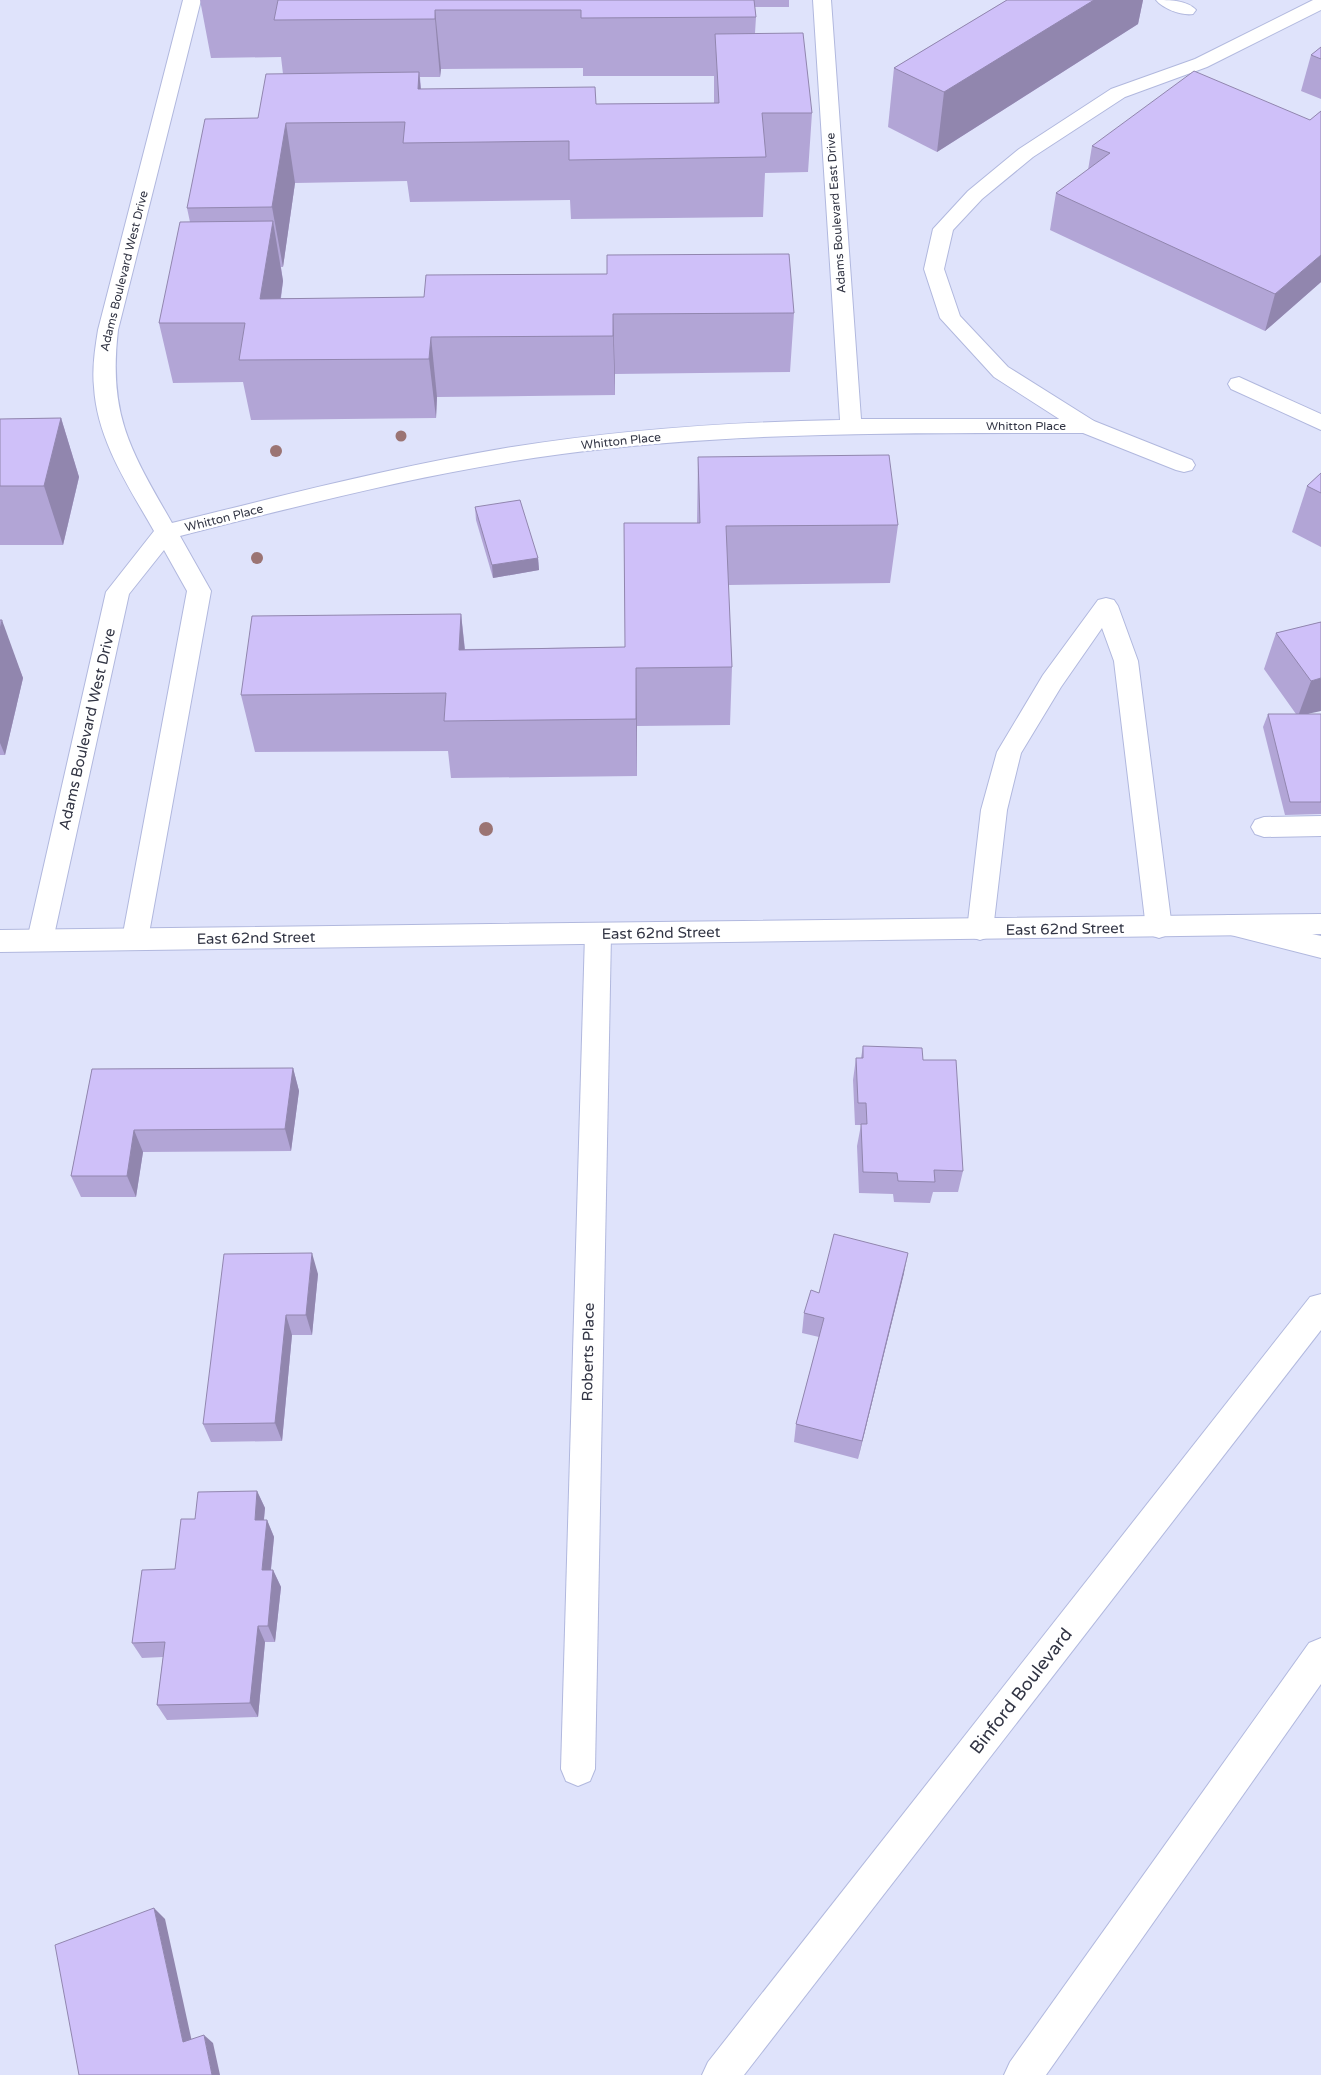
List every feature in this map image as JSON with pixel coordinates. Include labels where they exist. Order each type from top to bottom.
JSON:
[{"type":"street","name":"Adams Boulevard West Drive","points":[[136,939],[199,591],[113,433],[104,398],[102,364],[108,330],[192,0]]},
{"type":"street","name":"Adams Boulevard East Drive","points":[[822,0],[850,426]]},
{"type":"street","points":[[1165,0],[1187,10]]},
{"type":"street","points":[[1184,465],[1086,426],[1001,372],[950,318],[934,269],[943,229],[975,195],[1026,153],[1118,94],[1201,63],[1321,3]]},
{"type":"street","points":[[1238,384],[1321,423]]},
{"type":"street","name":"Whitton Place","points":[[166,532],[338,489],[454,464],[562,447],[724,431],[850,426],[1086,426]]},
{"type":"street","name":"Adams Boulevard West Drive","points":[[40,940],[118,592],[166,532]]},
{"type":"street","points":[[980,930],[994,810],[1009,752],[1052,681],[1106,606],[1126,661],[1159,928]]},
{"type":"street","points":[[1264,827],[1321,826]]},
{"type":"street","name":"East 62nd Street","points":[[0,941],[1159,928],[1321,924]]},
{"type":"street","points":[[1228,925],[1321,947]]},
{"type":"street","name":"Roberts Place","points":[[578,1769],[598,934]]},
{"type":"street","name":"Binford Boulevard","points":[[721,2075],[1321,1307]]},
{"type":"street","points":[[1023,2075],[1321,1654]]},
{"type":"building","points":[[278,0],[754,0],[756,17],[581,18],[581,10],[435,10],[435,19],[274,20]]},
{"type":"building","points":[[1007,0],[1094,0],[944,92],[894,68]]},
{"type":"building","points":[[803,33],[812,113],[762,113],[766,157],[569,160],[569,141],[403,143],[405,122],[286,123],[272,207],[187,208],[205,119],[258,118],[266,74],[419,72],[418,89],[595,87],[596,104],[719,103],[715,34]]},
{"type":"building","points":[[1321,47],[1321,59],[1311,55]]},
{"type":"building","points":[[1194,71],[1310,120],[1321,111],[1321,255],[1275,294],[1056,193],[1110,153],[1092,146]]},
{"type":"building","points":[[273,221],[260,299],[424,297],[426,275],[607,274],[607,255],[789,254],[794,313],[613,314],[613,336],[431,337],[429,359],[239,360],[245,323],[159,323],[180,222]]},
{"type":"building","points":[[61,418],[44,486],[0,486],[0,419]]},
{"type":"building","points":[[889,455],[898,525],[726,526],[732,667],[636,668],[636,719],[444,721],[446,693],[241,695],[252,616],[461,614],[459,650],[625,647],[624,523],[700,523],[698,457]]},
{"type":"building","points":[[1321,473],[1321,493],[1307,486]]},
{"type":"building","points":[[520,500],[538,558],[492,565],[475,507]]},
{"type":"building","points":[[1321,622],[1321,678],[1311,681],[1276,633]]},
{"type":"building","points":[[1268,714],[1321,714],[1321,802],[1290,802]]},
{"type":"building","points":[[863,1046],[922,1048],[923,1060],[956,1060],[963,1171],[934,1170],[935,1182],[898,1181],[897,1173],[863,1172],[861,1124],[867,1124],[866,1103],[858,1103],[856,1058],[863,1058]]},
{"type":"building","points":[[293,1068],[285,1129],[134,1130],[127,1176],[71,1176],[92,1069]]},
{"type":"building","points":[[834,1234],[908,1253],[862,1441],[796,1424],[824,1318],[804,1313],[811,1290],[819,1293]]},
{"type":"building","points":[[312,1253],[306,1315],[286,1315],[275,1423],[203,1424],[224,1254]]},
{"type":"building","points":[[257,1491],[255,1520],[267,1520],[262,1570],[273,1570],[268,1626],[258,1626],[250,1703],[157,1705],[165,1642],[132,1643],[142,1570],[175,1569],[181,1519],[195,1519],[198,1492]]},
{"type":"building","points":[[154,1908],[183,2042],[204,2035],[212,2075],[79,2075],[55,1945]]}]
